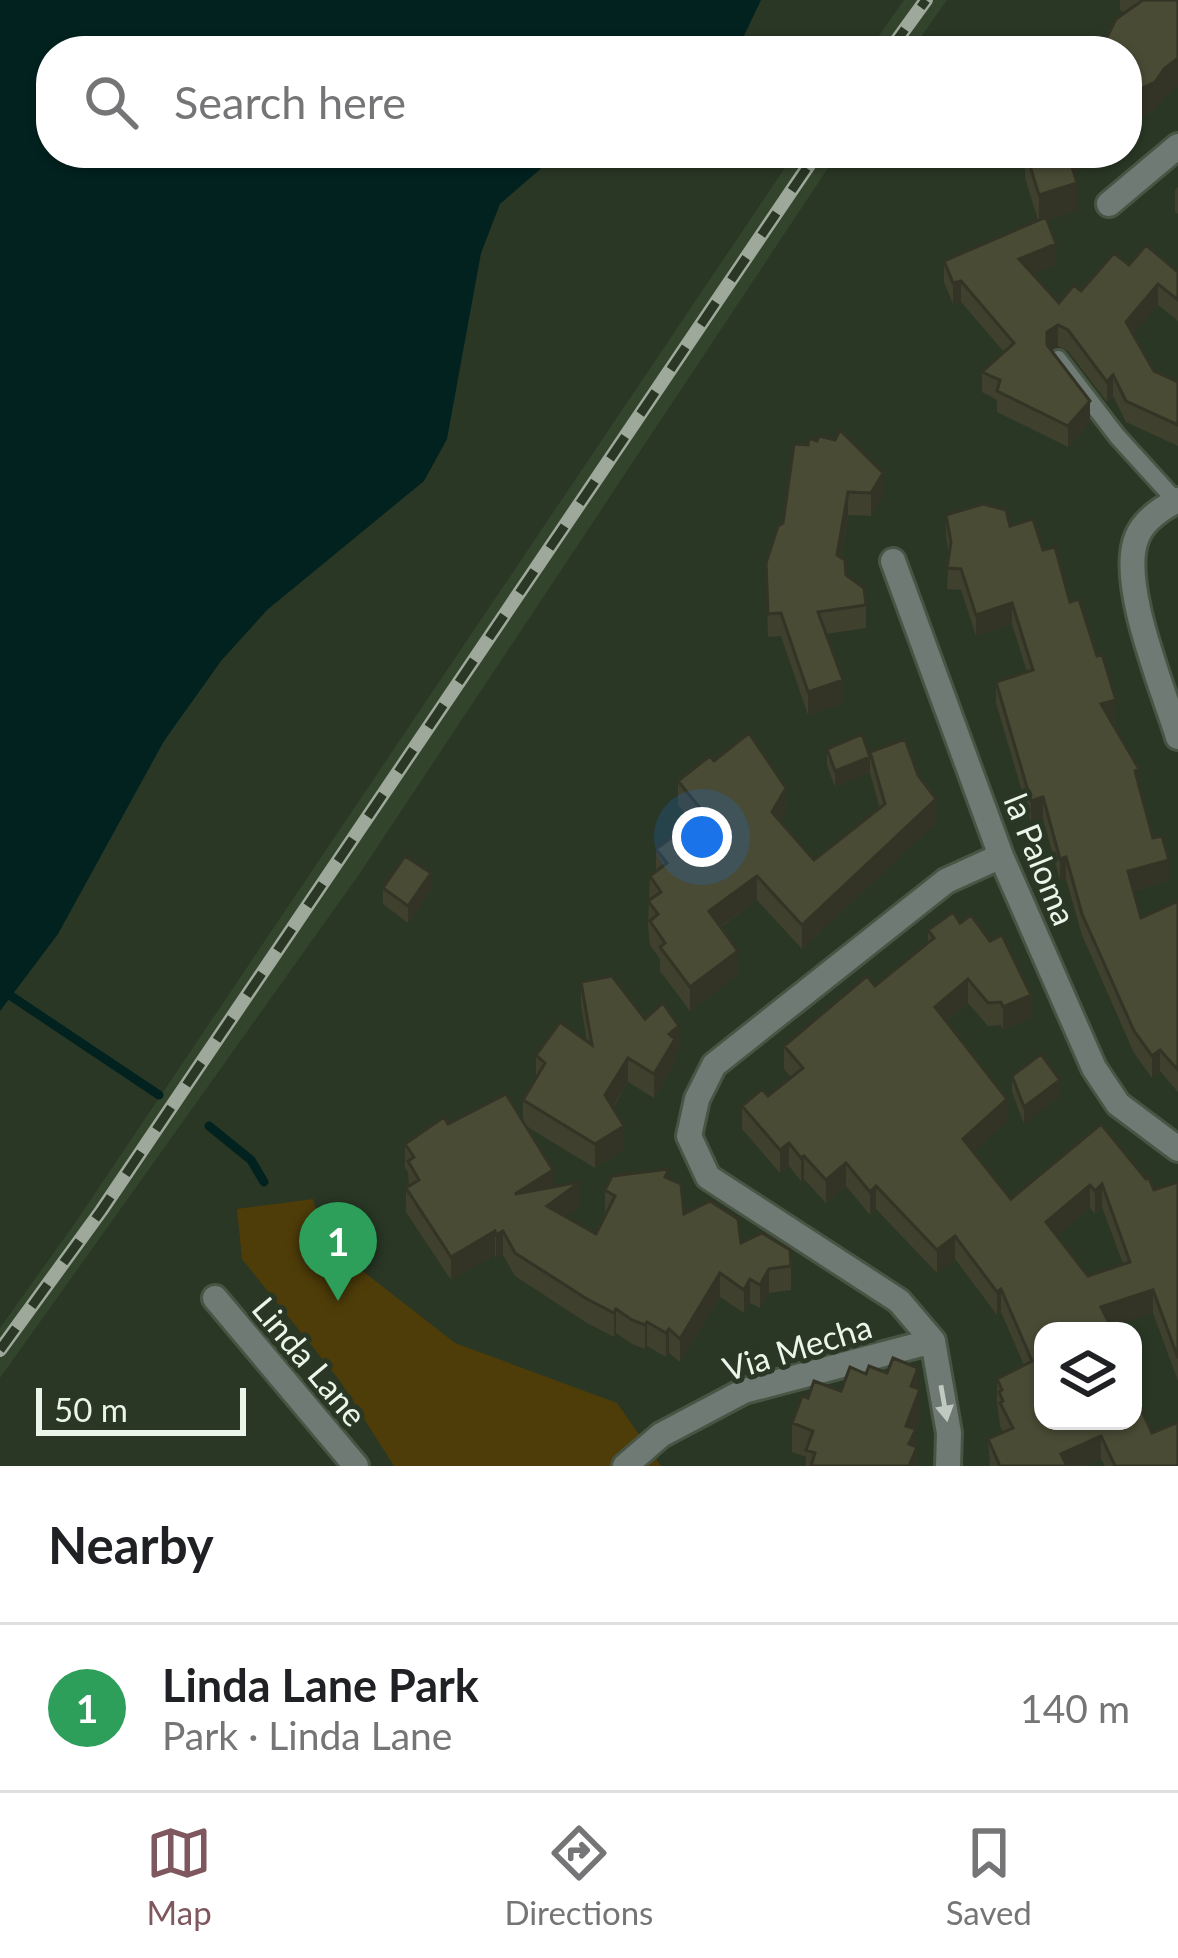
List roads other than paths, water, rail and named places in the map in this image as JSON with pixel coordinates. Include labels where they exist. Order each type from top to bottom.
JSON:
[{"type":"street","points":[[1109,204],[1178,146]]},
{"type":"street","points":[[1177,500],[1160,509],[1138,532],[1131,575],[1178,737]]},
{"type":"street","name":"la Paloma","points":[[893,561],[1001,856],[1094,1068],[1118,1103],[1178,1149]]},
{"type":"street","points":[[948,1466],[949,1433],[933,1341],[899,1300],[708,1177],[689,1136],[698,1099],[714,1065],[946,880],[1001,856]]},
{"type":"street","name":"Linda Lane","points":[[215,1298],[356,1466]]},
{"type":"street","name":"Via Mecha","points":[[625,1466],[661,1435],[744,1391],[933,1341]]},
{"type":"lane","points":[[1058,359],[1117,436],[1177,500]]},
{"type":"water","points":[[0,0],[761,0],[744,36],[36,36],[36,168],[542,168],[500,204],[481,253],[447,439],[424,481],[267,610],[221,661],[164,741],[58,934],[0,1011]]},
{"type":"waterway","points":[[11,996],[159,1095]]},
{"type":"waterway","points":[[209,1126],[251,1160],[264,1182]]},
{"type":"railway","points":[[900,36],[926,0]]},
{"type":"railway","points":[[0,1350],[101,1211],[807,168]]},
{"type":"place","name":"Linda Lane Park","points":[[338,1301]]}]
